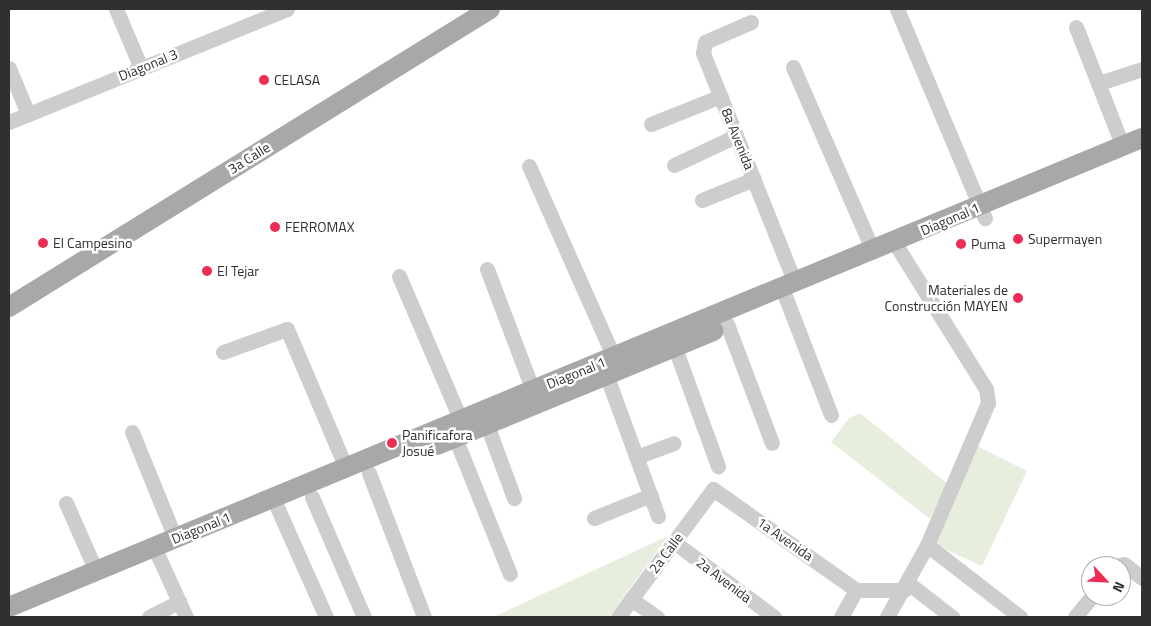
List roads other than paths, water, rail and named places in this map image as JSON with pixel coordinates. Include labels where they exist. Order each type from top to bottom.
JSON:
[{"type":"main road","name":"3a Calle","points":[[9,307],[490,9]]},
{"type":"main road","name":"Diagonal 1","points":[[982,212],[1142,138]]},
{"type":"main road","name":"Diagonal 1","points":[[796,287],[982,212],[1142,154]]},
{"type":"main road","name":"Diagonal 1","points":[[15,617],[156,553],[275,504],[346,468],[455,428],[487,425],[610,367],[748,309],[873,251],[896,247]]},
{"type":"main road","name":"Diagonal 1","points":[[9,607],[96,571],[156,553],[175,538],[275,504],[312,497],[369,474],[455,428],[533,391],[675,348],[727,324],[748,309]]},
{"type":"street","points":[[116,9],[141,68]]},
{"type":"street","name":"Diagonal 3","points":[[9,122],[141,68],[250,16],[287,9]]},
{"type":"street","points":[[897,9],[982,212]]},
{"type":"street","name":"8a Avenida","points":[[751,22],[702,46],[796,287],[831,415]]},
{"type":"street","points":[[1076,27],[1123,147]]},
{"type":"street","points":[[793,66],[873,251]]},
{"type":"street","points":[[9,68],[28,114]]},
{"type":"street","points":[[1099,83],[1142,69]]},
{"type":"street","points":[[651,124],[720,96]]},
{"type":"street","points":[[674,165],[736,136]]},
{"type":"street","points":[[529,166],[610,367],[636,456],[658,516]]},
{"type":"street","points":[[702,200],[754,179]]},
{"type":"street","points":[[887,617],[906,586],[927,545],[988,403],[988,396],[896,247]]},
{"type":"street","points":[[487,269],[533,391]]},
{"type":"street","points":[[399,276],[510,574]]},
{"type":"street","points":[[727,324],[772,443]]},
{"type":"street","points":[[223,352],[287,330],[346,468]]},
{"type":"street","points":[[675,348],[718,466]]},
{"type":"street","points":[[487,425],[514,498]]},
{"type":"street","points":[[132,432],[175,538]]},
{"type":"street","points":[[636,456],[674,443]]},
{"type":"street","points":[[369,474],[424,617]]},
{"type":"street","name":"2a Calle","points":[[618,617],[713,489]]},
{"type":"street","name":"1a Avenida","points":[[713,489],[856,590]]},
{"type":"street","points":[[594,518],[651,495]]},
{"type":"street","points":[[312,497],[364,617]]},
{"type":"street","points":[[66,503],[96,571]]},
{"type":"street","points":[[275,504],[326,617]]},
{"type":"street","name":"2a Avenida","points":[[674,542],[774,617]]},
{"type":"street","points":[[927,545],[1020,617]]},
{"type":"street","points":[[156,553],[186,617]]},
{"type":"street","points":[[1131,569],[1142,578]]},
{"type":"street","points":[[841,617],[856,590],[906,586],[952,617]]},
{"type":"street","points":[[631,599],[657,617]]},
{"type":"street","points":[[149,617],[179,602]]},
{"type":"street","points":[[1075,617],[1084,606]]},
{"type":"place","name":"CELASA","points":[[264,80]]},
{"type":"place","name":"FERROMAX","points":[[275,227]]},
{"type":"place","name":"Supermayen","points":[[1018,239]]},
{"type":"place","name":"El Campesino","points":[[43,243]]},
{"type":"place","name":"Puma","points":[[961,244]]},
{"type":"place","name":"El Tejar","points":[[207,271]]},
{"type":"place","name":"Materiales de Construcción MAYEN","points":[[1018,298]]},
{"type":"place","name":"Panificafora Josué","points":[[392,443]]}]
